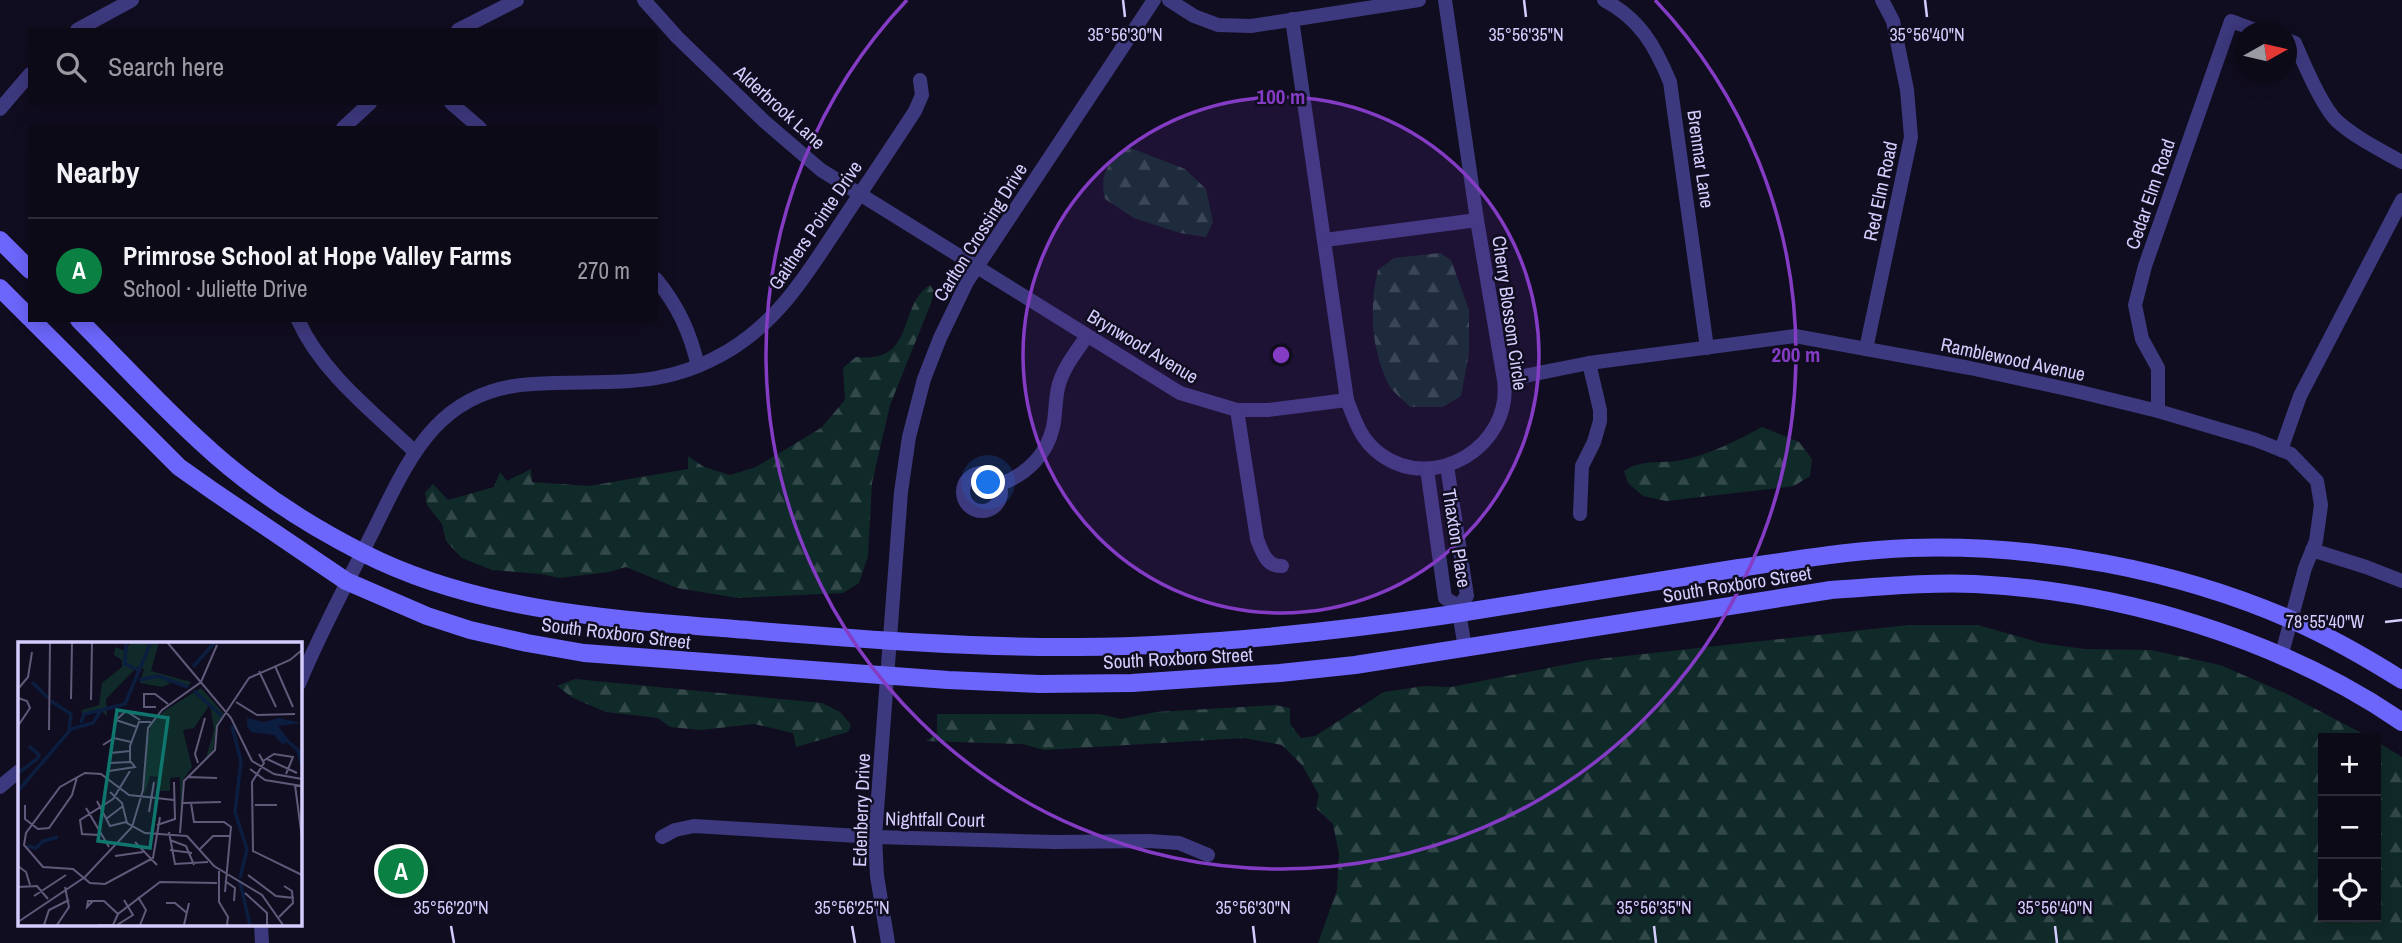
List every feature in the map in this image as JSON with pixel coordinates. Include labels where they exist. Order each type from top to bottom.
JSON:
[{"type":"street","points":[[462,28],[517,0]]},
{"type":"street","name":"Alderbrook Lane","points":[[644,0],[677,37],[801,154],[859,195],[976,268]]},
{"type":"street","name":"Carlton Crossing Drive","points":[[887,677],[901,492],[909,437],[924,379],[940,338],[976,268],[1154,0]]},
{"type":"street","points":[[1169,0],[1194,16],[1218,25],[1251,26],[1419,0]]},
{"type":"street","name":"Cherry Blossom Circle","points":[[1292,19],[1347,400],[1358,429],[1379,453],[1391,461],[1427,469],[1447,466],[1471,455],[1488,439],[1502,412],[1505,398],[1445,0]]},
{"type":"street","name":"Brenmar Lane","points":[[1604,0],[1621,10],[1648,37],[1657,50],[1670,82],[1707,348]]},
{"type":"street","name":"Red Elm Road","points":[[1867,349],[1911,137],[1907,90],[1892,21],[1882,0]]},
{"type":"street","points":[[80,28],[123,2]]},
{"type":"street","name":"Cedar Elm Road","points":[[2158,411],[2158,368],[2143,339],[2135,305],[2144,265],[2231,21],[2234,22]]},
{"type":"street","points":[[2297,48],[2307,72],[2334,119],[2362,140],[2402,162]]},
{"type":"street","points":[[0,109],[28,76]]},
{"type":"street","name":"Gaithers Pointe Drive","points":[[301,680],[346,581],[414,451],[436,426],[454,411],[505,388],[532,384],[614,384],[646,381],[698,366],[747,338],[792,295],[920,102],[920,80]]},
{"type":"street","points":[[345,126],[368,105]]},
{"type":"street","points":[[453,105],[478,126]]},
{"type":"street","points":[[2281,450],[2300,396],[2402,200]]},
{"type":"street","points":[[1325,240],[1477,220]]},
{"type":"street","points":[[0,240],[28,268]]},
{"type":"street","name":"Brynwood Avenue","points":[[976,268],[1012,287],[1180,393],[1237,410],[1268,410],[1347,400]]},
{"type":"street","points":[[658,282],[682,317],[692,339],[698,366]]},
{"type":"street","name":"South Roxboro Street","points":[[0,288],[28,316]]},
{"type":"street","name":"South Roxboro Street","points":[[34,322],[179,467],[346,581],[427,616],[527,643],[584,653],[887,677],[1040,684],[1144,682],[1280,673],[1465,648],[1831,590],[1973,584],[2037,589],[2110,603],[2230,636],[2343,687],[2402,722]]},
{"type":"street","name":"South Roxboro Street","points":[[81,322],[201,442],[237,473],[294,513],[362,553],[402,571],[514,604],[668,624],[890,641],[1005,646],[1165,645],[1247,640],[1843,553],[1910,548],[1976,548],[2043,554],[2127,568],[2188,583],[2292,620],[2360,654],[2402,680]]},
{"type":"street","points":[[299,322],[326,365],[414,451]]},
{"type":"street","points":[[1000,484],[1024,473],[1045,449],[1053,428],[1058,387],[1065,370],[1087,336]]},
{"type":"street","name":"Ramblewood Avenue","points":[[1504,380],[1589,363],[1795,336],[1970,368],[2158,411],[2256,440],[2291,454],[2317,481],[2321,505],[2316,541],[2305,568],[2281,657]]},
{"type":"street","points":[[1580,514],[1579,486],[1582,466],[1594,442],[1600,421],[1589,363]]},
{"type":"street","points":[[1237,410],[1256,539],[1263,556],[1272,564],[1282,566]]},
{"type":"street","name":"Thaxton Place","points":[[1447,466],[1466,596],[1458,610]]},
{"type":"street","name":"Thaxton Place","points":[[1427,469],[1445,598],[1458,610],[1465,648]]},
{"type":"street","points":[[2312,550],[2402,581]]},
{"type":"street","name":"Edenberry Drive","points":[[887,677],[875,837],[877,876],[888,943]]},
{"type":"street","points":[[0,787],[18,772]]},
{"type":"street","name":"Nightfall Court","points":[[662,837],[675,830],[694,826],[875,837],[1055,842],[1149,841],[1179,843],[1208,855]]},
{"type":"green space","points":[[1128,147],[1185,169],[1206,189],[1213,222],[1206,237],[1180,233],[1134,218],[1105,199],[1103,182],[1107,169]]},
{"type":"green space","points":[[1440,253],[1451,260],[1469,310],[1469,353],[1461,396],[1443,407],[1410,407],[1390,386],[1378,356],[1373,327],[1375,284],[1378,270],[1394,258]]},
{"type":"green space","points":[[930,285],[934,291],[931,303],[890,405],[872,483],[868,556],[859,583],[843,593],[738,598],[677,588],[626,567],[609,572],[559,578],[492,570],[462,558],[446,541],[442,524],[427,505],[425,493],[433,484],[448,500],[494,487],[500,472],[507,481],[531,469],[532,482],[589,486],[688,469],[688,456],[704,467],[730,475],[756,467],[821,428],[845,400],[843,368],[856,357],[875,357],[889,352],[898,343],[920,294]]},
{"type":"green space","points":[[1762,427],[1799,442],[1812,459],[1810,476],[1794,486],[1666,501],[1643,496],[1628,483],[1624,471],[1631,467],[1703,455]]},
{"type":"green space","points":[[1909,625],[1978,625],[2041,643],[2084,649],[2151,650],[2220,665],[2285,693],[2361,733],[2318,733],[2318,922],[2381,922],[2381,744],[2402,757],[2402,943],[1318,943],[1337,890],[1339,854],[1333,824],[1316,808],[1319,795],[1302,765],[1282,745],[1244,738],[1045,750],[1022,744],[926,741],[937,733],[937,714],[1099,714],[1121,719],[1156,712],[1275,705],[1290,708],[1290,724],[1301,738],[1315,736],[1384,692],[1424,686],[1451,687],[1589,660]]},
{"type":"green space","points":[[575,679],[822,703],[840,712],[851,725],[848,732],[796,747],[793,733],[754,724],[701,730],[670,727],[658,718],[606,712],[573,698],[557,686]]},
{"type":"place","name":"Primrose School at Hope Valley Farms","points":[[401,871]]}]
